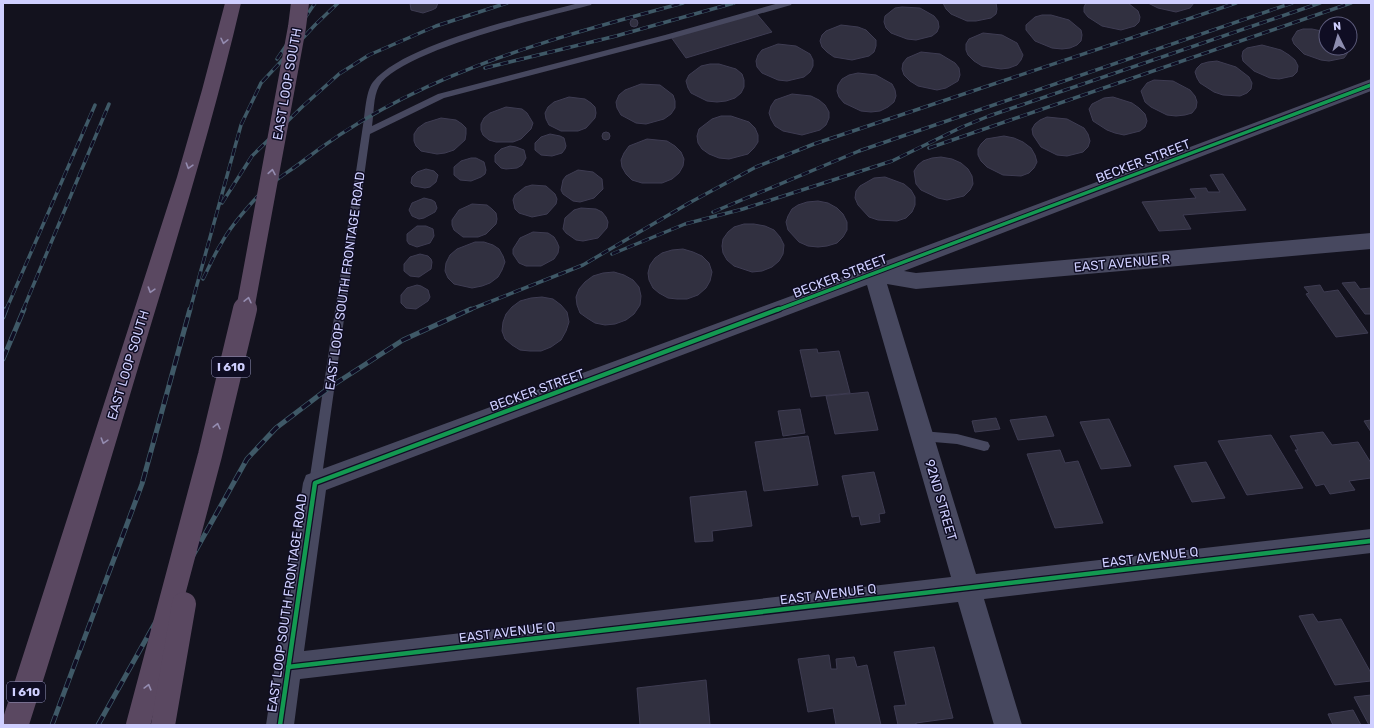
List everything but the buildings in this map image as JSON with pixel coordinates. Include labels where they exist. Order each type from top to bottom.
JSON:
[{"type":"highway","name":"EAST LOOP SOUTH","points":[[15,725],[37,659],[217,71],[233,3]]},
{"type":"highway","name":"EAST LOOP SOUTH","points":[[138,725],[210,455],[248,297],[297,27],[300,3]]},
{"type":"highway","points":[[163,725],[210,455]]},
{"type":"highway","points":[[10,725],[37,659]]},
{"type":"street","name":"BECKER STREET","points":[[315,483],[874,274],[1371,85]]},
{"type":"street","name":"EAST AVENUE R","points":[[874,274],[916,281],[1371,241]]},
{"type":"street","name":"92ND STREET","points":[[874,274],[1008,725]]},
{"type":"street","name":"EAST LOOP SOUTH FRONTAGE ROAD","points":[[280,725],[315,483]]},
{"type":"street","name":"EAST AVENUE Q","points":[[288,667],[1371,541]]},
{"type":"lane","points":[[548,3],[554,12],[588,3]]},
{"type":"lane","points":[[366,132],[441,96],[667,37],[788,3]]},
{"type":"lane","name":"EAST LOOP SOUTH FRONTAGE ROAD","points":[[315,483],[366,132],[375,86],[381,77],[394,67],[443,44],[554,12]]},
{"type":"lane","points":[[922,436],[957,439],[984,446]]},
{"type":"railway","points":[[277,59],[315,3]]},
{"type":"railway","points":[[190,310],[241,125],[261,83],[315,25],[338,3]]},
{"type":"railway","points":[[222,203],[252,156],[302,107],[339,74],[369,55],[436,26],[507,3]]},
{"type":"railway","points":[[203,279],[216,252],[228,232],[263,191],[346,130],[391,104],[437,82],[533,46],[683,3]]},
{"type":"railway","points":[[485,68],[616,36],[734,3]]},
{"type":"railway","points":[[469,310],[583,265],[689,203],[756,167],[814,144],[1236,3]]},
{"type":"railway","points":[[713,212],[859,151],[1292,3]]},
{"type":"railway","points":[[612,254],[685,224],[743,209],[892,161],[962,127],[989,116],[1320,3]]},
{"type":"railway","points":[[929,148],[1351,3]]},
{"type":"railway","points":[[23,310],[109,104]]},
{"type":"railway","points":[[6,310],[95,105]]},
{"type":"railway","points":[[3,317],[6,309]]},
{"type":"railway","points":[[3,359],[24,309]]},
{"type":"railway","points":[[52,725],[142,484],[190,309]]},
{"type":"railway","points":[[98,725],[247,459],[276,428],[330,387],[403,340],[471,309]]},
{"type":"cycle path","points":[[280,725],[315,483],[874,274],[1371,85]]},
{"type":"cycle path","points":[[288,667],[1371,541]]}]
